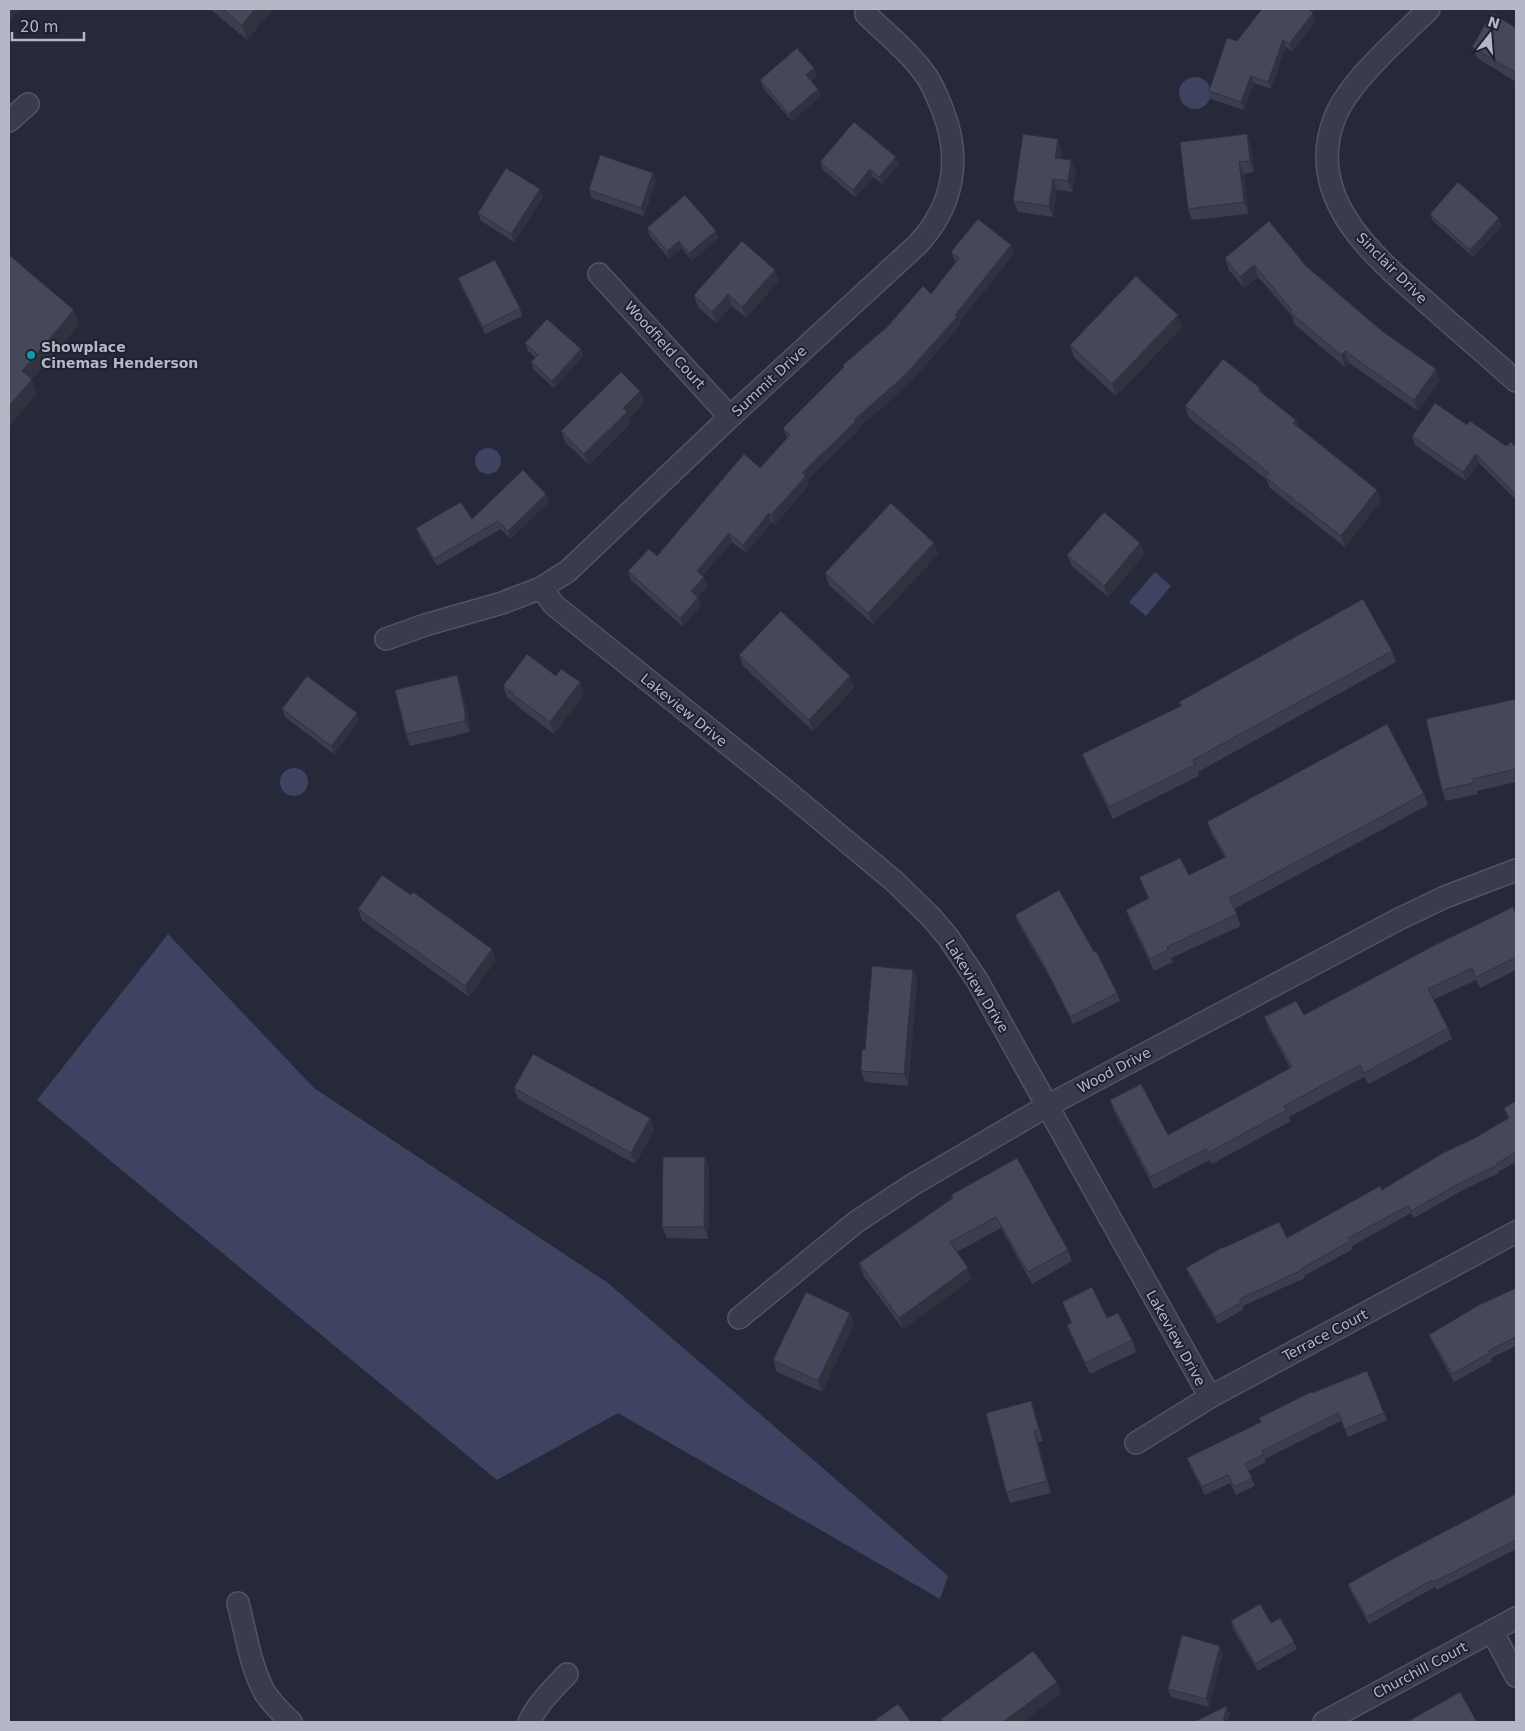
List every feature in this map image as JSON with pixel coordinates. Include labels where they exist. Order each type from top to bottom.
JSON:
[{"type":"street","name":"Sinclair Drive","points":[[1429,9],[1362,76],[1347,95],[1335,116],[1328,139],[1327,163],[1331,187],[1341,210],[1355,232],[1372,252],[1412,290],[1516,381]]},
{"type":"street","name":"Summit Drive","points":[[386,639],[425,625],[502,603],[541,588],[568,571],[930,231],[940,216],[946,202],[953,174],[953,148],[948,125],[935,90],[920,69],[866,14]]},
{"type":"street","points":[[9,121],[28,104]]},
{"type":"street","name":"Woodfield Court","points":[[599,274],[730,417]]},
{"type":"street","name":"Lakeview Drive","points":[[541,588],[554,605],[894,881],[931,917],[948,937],[977,980],[1210,1397]]},
{"type":"street","name":"Wood Drive","points":[[739,1318],[856,1222],[912,1185],[1047,1106],[1399,919],[1445,897],[1516,870]]},
{"type":"street","name":"Terrace Court","points":[[1136,1444],[1210,1397],[1516,1232]]},
{"type":"street","points":[[238,1604],[253,1665],[265,1693],[277,1709],[291,1722]]},
{"type":"street","name":"Churchill Court","points":[[1324,1722],[1516,1618]]},
{"type":"street","points":[[1492,1631],[1516,1676]]},
{"type":"street","points":[[529,1722],[535,1708],[568,1674]]},
{"type":"water","points":[[1195,77],[1201,78],[1206,82],[1210,87],[1210,99],[1206,104],[1201,108],[1195,109],[1189,108],[1184,104],[1180,99],[1179,93],[1180,87],[1184,82],[1189,78]]},
{"type":"water","points":[[488,448],[497,452],[501,461],[497,470],[488,474],[479,470],[475,461],[479,452]]},
{"type":"water","points":[[1155,572],[1171,586],[1146,616],[1129,602]]},
{"type":"water","points":[[294,768],[304,772],[308,782],[304,792],[294,796],[284,792],[280,782],[284,772]]},
{"type":"water","points":[[168,934],[314,1088],[608,1283],[948,1576],[940,1599],[618,1413],[497,1480],[37,1100]]},
{"type":"building","points":[[223,9],[255,9],[242,25]]},
{"type":"building","points":[[1262,9],[1308,9],[1313,13],[1289,44],[1283,40],[1268,82],[1251,76],[1241,102],[1209,91],[1227,38],[1237,41]]},
{"type":"building","points":[[1492,13],[1516,28],[1516,73],[1472,47]]},
{"type":"building","points":[[797,48],[814,68],[806,75],[818,89],[789,114],[760,80]]},
{"type":"building","points":[[854,122],[896,157],[879,177],[870,169],[853,190],[820,162]]},
{"type":"building","points":[[1023,134],[1058,139],[1055,158],[1071,160],[1068,181],[1053,179],[1049,206],[1013,201]]},
{"type":"building","points":[[1247,134],[1250,161],[1239,162],[1244,202],[1188,209],[1180,142]]},
{"type":"building","points":[[600,155],[653,173],[641,208],[589,190]]},
{"type":"building","points":[[506,168],[540,189],[511,234],[478,213]]},
{"type":"building","points":[[1458,182],[1499,218],[1470,250],[1430,214]]},
{"type":"building","points":[[685,195],[716,231],[689,253],[679,241],[667,251],[647,228]]},
{"type":"building","points":[[978,219],[1011,245],[955,315],[957,317],[904,376],[854,420],[856,421],[802,473],[806,476],[771,515],[769,513],[743,545],[729,533],[697,571],[704,577],[691,591],[698,598],[680,618],[628,571],[649,549],[657,556],[744,454],[760,468],[790,435],[783,428],[844,367],[843,365],[887,327],[923,286],[931,294],[959,258],[951,252]]},
{"type":"building","points":[[1269,221],[1306,266],[1382,331],[1436,369],[1414,400],[1345,351],[1341,355],[1290,312],[1292,310],[1254,265],[1240,277],[1225,258]]},
{"type":"building","points":[[742,241],[775,270],[742,307],[728,294],[712,312],[694,295]]},
{"type":"building","name":"Showplace Cinemas Henderson","points":[[9,255],[74,310],[22,371],[32,379],[9,406]]},
{"type":"building","points":[[495,260],[520,308],[483,327],[458,278]]},
{"type":"building","points":[[1136,276],[1178,315],[1112,384],[1070,345]]},
{"type":"building","points":[[547,319],[581,349],[552,381],[531,362],[538,355],[525,343]]},
{"type":"building","points":[[1223,359],[1296,420],[1293,423],[1377,490],[1341,536],[1265,477],[1269,473],[1185,406]]},
{"type":"building","points":[[621,372],[640,391],[623,408],[627,412],[584,454],[561,431]]},
{"type":"building","points":[[1435,403],[1467,425],[1470,421],[1506,446],[1511,442],[1516,447],[1516,495],[1476,454],[1463,472],[1412,436]]},
{"type":"building","points":[[523,470],[546,494],[508,531],[498,521],[434,559],[416,528],[461,502],[472,519]]},
{"type":"building","points":[[891,503],[934,543],[868,613],[825,573]]},
{"type":"building","points":[[1104,512],[1140,543],[1104,586],[1067,555]]},
{"type":"building","points":[[1363,599],[1392,651],[1193,760],[1195,765],[1109,807],[1082,754],[1181,706],[1179,702]]},
{"type":"building","points":[[781,611],[850,676],[809,720],[739,655]]},
{"type":"building","points":[[527,654],[556,676],[561,669],[580,682],[550,722],[503,686]]},
{"type":"building","points":[[457,675],[465,712],[465,721],[406,734],[395,690]]},
{"type":"building","points":[[307,676],[357,713],[331,746],[282,709]]},
{"type":"building","points":[[1516,699],[1516,769],[1473,779],[1473,783],[1442,790],[1426,719]]},
{"type":"building","points":[[1387,724],[1424,794],[1229,898],[1237,914],[1167,947],[1168,950],[1150,959],[1126,910],[1149,898],[1139,877],[1180,858],[1189,875],[1226,857],[1207,822]]},
{"type":"building","points":[[382,875],[411,895],[413,892],[492,949],[465,986],[358,909]]},
{"type":"building","points":[[1059,890],[1094,952],[1096,951],[1117,993],[1070,1017],[1046,969],[1015,915]]},
{"type":"building","points":[[1513,907],[1516,914],[1516,957],[1476,977],[1472,968],[1428,989],[1448,1028],[1364,1073],[1360,1065],[1284,1106],[1287,1110],[1208,1153],[1206,1149],[1150,1177],[1110,1100],[1141,1084],[1168,1135],[1292,1067],[1264,1017],[1296,1001],[1304,1015],[1435,945]]},
{"type":"building","points":[[872,966],[913,970],[904,1074],[861,1071],[862,1049],[865,1050]]},
{"type":"building","points":[[533,1054],[650,1118],[631,1153],[514,1088]]},
{"type":"building","points":[[1516,1101],[1516,1152],[1496,1164],[1496,1166],[1460,1183],[1411,1211],[1408,1206],[1348,1238],[1350,1241],[1302,1270],[1240,1299],[1242,1302],[1215,1317],[1186,1268],[1223,1247],[1279,1222],[1287,1238],[1380,1186],[1382,1190],[1443,1153],[1475,1138],[1509,1118],[1504,1108]]},
{"type":"building","points":[[663,1157],[705,1157],[704,1227],[662,1227]]},
{"type":"building","points":[[1017,1158],[1068,1250],[1028,1272],[996,1217],[950,1242],[968,1268],[899,1318],[859,1263],[953,1198],[951,1195]]},
{"type":"building","points":[[1092,1287],[1107,1318],[1118,1313],[1132,1340],[1085,1363],[1067,1325],[1072,1323],[1062,1302]]},
{"type":"building","points":[[1516,1288],[1516,1337],[1488,1351],[1490,1353],[1452,1374],[1429,1335],[1477,1306]]},
{"type":"building","points":[[806,1292],[850,1313],[818,1381],[773,1360]]},
{"type":"building","points":[[1367,1371],[1384,1413],[1345,1429],[1338,1413],[1262,1451],[1264,1454],[1245,1464],[1252,1478],[1234,1487],[1228,1475],[1202,1487],[1187,1458],[1261,1422],[1259,1418],[1311,1392]]},
{"type":"building","points":[[1031,1401],[1039,1430],[1034,1431],[1047,1481],[1006,1492],[986,1413]]},
{"type":"building","points":[[1516,1494],[1516,1540],[1434,1582],[1432,1580],[1367,1617],[1348,1584]]},
{"type":"building","points":[[1260,1604],[1271,1623],[1280,1618],[1294,1642],[1255,1664],[1231,1621]]},
{"type":"building","points":[[1182,1635],[1220,1646],[1206,1699],[1168,1689]]},
{"type":"building","points":[[1033,1651],[1057,1682],[1003,1722],[944,1722],[941,1719]]},
{"type":"building","points":[[1460,1692],[1477,1722],[1407,1722]]},
{"type":"building","points":[[898,1704],[911,1722],[872,1722]]},
{"type":"building","points":[[1227,1706],[1223,1722],[1194,1722]]},
{"type":"place","name":"Showplace Cinemas Henderson","points":[[31,355]]}]
